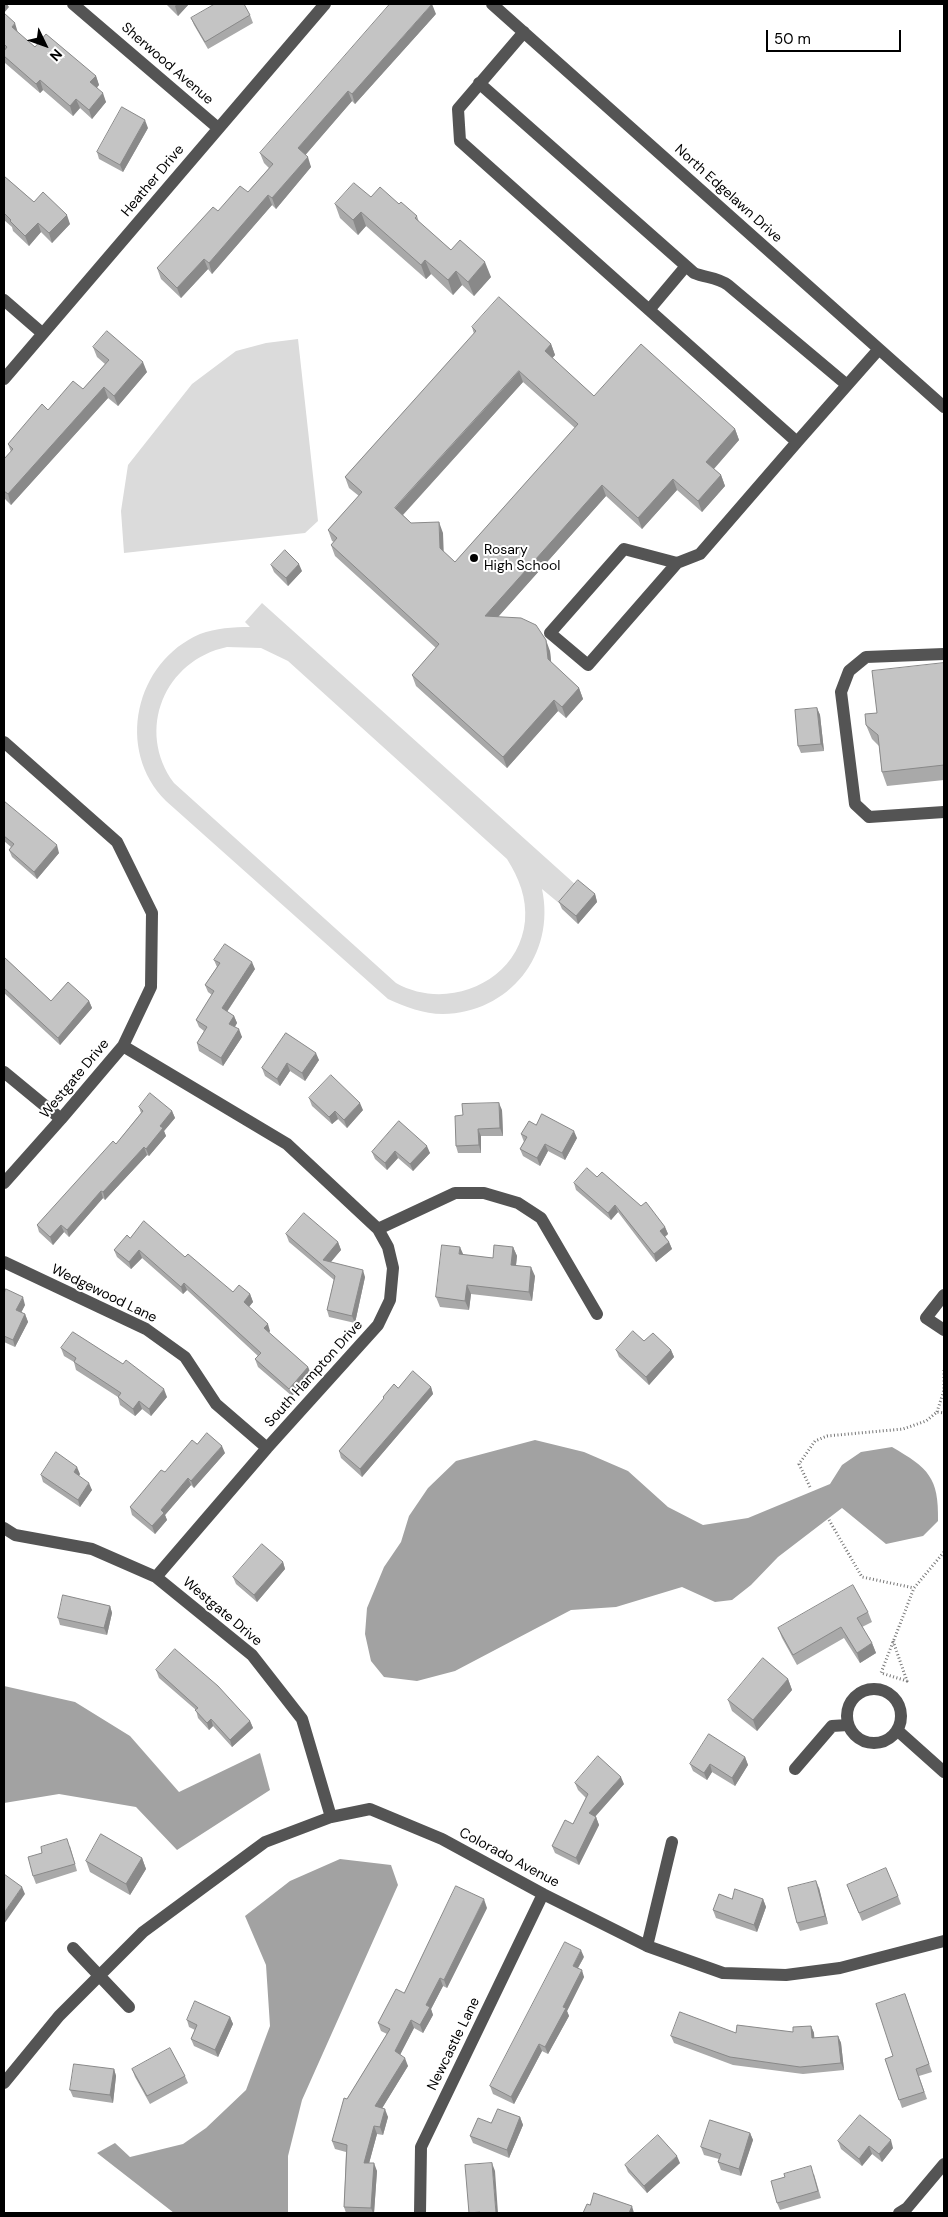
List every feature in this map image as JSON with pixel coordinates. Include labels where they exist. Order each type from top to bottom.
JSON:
[{"type":"street","name":"Sherwood Avenue","points":[[74,4],[218,128]]},
{"type":"street","name":"Heather Drive","points":[[4,379],[325,4]]},
{"type":"street","name":"North Edgelawn Drive","points":[[492,4],[944,407]]},
{"type":"street","points":[[524,32],[458,108],[460,141],[797,442]]},
{"type":"street","points":[[479,84],[686,266],[704,277],[713,277],[728,284],[847,385]]},
{"type":"street","points":[[649,310],[686,266]]},
{"type":"street","points":[[4,300],[42,333]]},
{"type":"street","points":[[677,563],[624,549],[550,633],[588,665],[677,563],[700,554],[879,349]]},
{"type":"street","points":[[944,654],[866,657],[849,671],[841,692],[855,804],[869,817],[944,812]]},
{"type":"street","name":"Westgate Drive","points":[[4,742],[117,842],[152,913],[151,987],[123,1046],[61,1120],[4,1183]]},
{"type":"street","name":"South Hampton Drive","points":[[123,1046],[287,1144],[378,1229],[388,1247],[393,1268],[390,1300],[378,1325],[267,1448],[156,1577]]},
{"type":"street","points":[[4,1072],[61,1120]]},
{"type":"street","points":[[378,1229],[455,1193],[484,1193],[518,1202],[540,1218],[597,1314]]},
{"type":"street","name":"Wedgewood Lane","points":[[4,1262],[146,1329],[185,1357],[216,1404],[267,1448]]},
{"type":"street","points":[[944,1295],[926,1318],[944,1330]]},
{"type":"street","name":"Westgate Drive","points":[[4,1528],[15,1535],[92,1549],[156,1577],[252,1655],[302,1719],[331,1817]]},
{"type":"street","points":[[867,1690],[885,1691],[898,1704],[901,1712],[897,1730],[883,1741],[875,1743],[859,1738],[848,1725],[847,1716],[852,1700],[867,1690]]},
{"type":"street","points":[[795,1769],[832,1726],[848,1725]]},
{"type":"street","points":[[897,1730],[944,1772]]},
{"type":"street","name":"Colorado Avenue","points":[[4,2083],[60,2016],[143,1932],[265,1842],[331,1817],[370,1809],[442,1839],[543,1894],[647,1946],[723,1973],[786,1975],[840,1968],[944,1943]]},
{"type":"street","points":[[647,1946],[672,1842]]},
{"type":"street","name":"Newcastle Lane","points":[[420,2213],[421,2147],[543,1894]]},
{"type":"street","points":[[73,1948],[129,2007]]},
{"type":"street","points":[[899,2213],[907,2208],[944,2164]]},
{"type":"path","points":[[810,1487],[799,1464],[814,1441],[827,1436],[909,1427],[926,1421],[937,1412],[944,1390],[944,1368]]},
{"type":"path","points":[[937,1412],[944,1413]]},
{"type":"path","points":[[829,1520],[862,1578],[914,1588]]},
{"type":"path","points":[[893,1641],[907,1681],[881,1673],[893,1641],[914,1588],[944,1552]]},
{"type":"shaded area","points":[[298,339],[318,521],[305,533],[124,553],[121,511],[128,465],[192,384],[236,351],[266,343]]},
{"type":"shaded area","points":[[262,603],[576,885],[560,904],[542,889],[544,913],[542,936],[534,957],[522,976],[507,991],[488,1003],[467,1011],[443,1014],[422,1011],[388,999],[166,801],[150,780],[141,757],[137,733],[140,709],[147,686],[160,665],[178,647],[206,632],[225,628],[250,627],[245,622]],"holes":[[[227,647],[261,648],[288,661],[507,859],[521,888],[525,904],[525,921],[520,942],[509,961],[495,975],[477,986],[458,992],[437,994],[416,991],[396,983],[174,783],[163,762],[157,741],[157,720],[163,700],[173,682],[187,666],[205,654]]]},
{"type":"shaded area","points":[[535,1440],[584,1452],[628,1471],[668,1507],[703,1525],[748,1518],[830,1484],[842,1465],[861,1452],[892,1447],[915,1461],[929,1475],[936,1494],[938,1521],[923,1536],[886,1544],[842,1508],[778,1557],[751,1585],[732,1600],[715,1602],[682,1587],[616,1607],[571,1610],[455,1671],[417,1681],[384,1677],[371,1661],[365,1634],[367,1608],[384,1567],[401,1542],[409,1516],[428,1488],[456,1461]]},
{"type":"shaded area","points":[[4,1686],[75,1702],[130,1736],[179,1792],[260,1753],[270,1790],[177,1850],[136,1807],[59,1794],[4,1803]]},
{"type":"shaded area","points":[[340,1859],[391,1865],[398,1885],[302,2100],[288,2156],[288,2213],[174,2213],[97,2153],[115,2143],[130,2157],[183,2144],[206,2128],[246,2090],[270,2026],[266,1965],[245,1916],[290,1881]]},
{"type":"building","points":[[215,4],[244,4],[250,15],[205,42],[191,18]]},
{"type":"building","points":[[390,4],[432,4],[352,94],[348,91],[298,148],[308,157],[272,198],[268,195],[209,263],[204,259],[177,288],[157,268],[213,207],[218,211],[240,186],[248,192],[273,164],[260,153]]},
{"type":"building","points":[[4,13],[15,23],[12,27],[35,47],[46,34],[96,76],[90,82],[103,93],[89,110],[76,99],[70,106],[40,80],[36,84],[4,56],[4,51],[7,47],[4,44]]},
{"type":"building","points":[[122,107],[145,120],[120,165],[97,152]]},
{"type":"building","points":[[4,176],[34,202],[43,192],[67,215],[49,233],[38,223],[25,236],[4,213]]},
{"type":"building","points":[[354,183],[371,197],[380,187],[399,204],[401,202],[417,216],[415,218],[451,250],[460,240],[485,262],[468,282],[456,271],[448,280],[425,260],[421,265],[361,212],[353,220],[335,204]]},
{"type":"building","points":[[499,297],[551,344],[545,351],[594,396],[641,344],[735,429],[706,462],[721,475],[698,501],[673,479],[638,518],[602,485],[485,616],[521,618],[536,625],[546,640],[548,659],[579,688],[562,707],[554,700],[503,757],[412,675],[439,644],[331,545],[337,538],[328,530],[362,492],[345,477],[476,331],[472,327]],"holes":[[[519,371],[578,424],[455,562],[440,548],[439,522],[411,523],[395,508]]]},
{"type":"building","points":[[107,331],[143,362],[114,396],[104,387],[8,494],[4,491],[4,459],[13,449],[8,444],[42,404],[48,410],[73,381],[83,389],[109,360],[93,347]]},
{"type":"building","points":[[285,550],[299,564],[286,578],[271,565]]},
{"type":"building","points":[[944,663],[944,765],[882,772],[878,735],[866,725],[865,714],[877,713],[872,671]]},
{"type":"building","points":[[817,708],[821,744],[798,746],[795,710]]},
{"type":"building","points":[[4,801],[57,845],[34,872],[9,850],[14,844],[4,836]]},
{"type":"building","points":[[578,880],[595,894],[576,916],[559,902]]},
{"type":"building","points":[[225,944],[252,962],[222,1008],[234,1016],[229,1024],[239,1029],[221,1058],[197,1043],[207,1027],[196,1020],[214,991],[205,985],[220,963],[214,960]]},
{"type":"building","points":[[4,957],[51,1001],[68,982],[89,1001],[58,1038],[4,988]]},
{"type":"building","points":[[286,1033],[316,1053],[302,1073],[287,1063],[277,1079],[262,1068]]},
{"type":"building","points":[[331,1075],[360,1103],[344,1120],[335,1111],[329,1117],[309,1098]]},
{"type":"building","points":[[150,1093],[172,1111],[160,1126],[163,1128],[146,1149],[144,1147],[103,1192],[101,1191],[67,1230],[61,1225],[50,1237],[37,1225],[113,1141],[116,1144],[143,1111],[139,1107]]},
{"type":"building","points":[[499,1103],[500,1128],[478,1129],[479,1145],[456,1146],[455,1116],[463,1115],[462,1104]]},
{"type":"building","points":[[542,1114],[574,1131],[562,1153],[545,1144],[537,1158],[520,1149],[527,1137],[521,1134],[529,1121],[536,1125]]},
{"type":"building","points":[[399,1121],[427,1146],[410,1164],[395,1151],[385,1163],[372,1152]]},
{"type":"building","points":[[587,1168],[597,1177],[602,1172],[641,1206],[646,1202],[665,1227],[660,1231],[669,1242],[654,1254],[615,1205],[608,1213],[574,1183]]},
{"type":"building","points":[[304,1213],[338,1242],[323,1260],[363,1270],[352,1316],[327,1310],[335,1276],[286,1234]]},
{"type":"building","points":[[144,1221],[185,1257],[188,1254],[233,1292],[239,1285],[250,1294],[244,1302],[268,1324],[264,1328],[308,1367],[289,1389],[255,1359],[261,1353],[184,1283],[181,1287],[139,1250],[129,1262],[114,1250],[127,1235],[130,1238]]},
{"type":"building","points":[[442,1245],[460,1247],[459,1254],[493,1258],[494,1245],[513,1247],[511,1265],[531,1267],[529,1292],[467,1285],[465,1301],[436,1297]]},
{"type":"building","points":[[6,1289],[23,1297],[16,1310],[25,1314],[13,1340],[4,1336],[4,1294]]},
{"type":"building","points":[[633,1331],[644,1341],[653,1333],[671,1350],[646,1377],[616,1350]]},
{"type":"building","points":[[73,1332],[123,1364],[126,1360],[164,1389],[149,1409],[139,1401],[133,1409],[118,1397],[121,1393],[74,1362],[76,1358],[61,1348]]},
{"type":"building","points":[[413,1371],[431,1387],[360,1469],[339,1451],[394,1384],[398,1388]]},
{"type":"building","points":[[207,1433],[222,1446],[191,1481],[188,1478],[161,1510],[164,1513],[152,1526],[130,1507],[161,1470],[165,1472],[192,1440],[197,1444]]},
{"type":"building","points":[[56,1452],[77,1467],[74,1472],[89,1483],[78,1500],[41,1475]]},
{"type":"building","points":[[262,1544],[283,1562],[254,1595],[233,1577]]},
{"type":"building","points":[[853,1585],[868,1612],[857,1618],[872,1643],[857,1653],[841,1627],[793,1655],[778,1628]]},
{"type":"building","points":[[63,1595],[110,1606],[104,1628],[58,1618]]},
{"type":"building","points":[[175,1649],[218,1686],[250,1721],[230,1740],[211,1719],[207,1723],[195,1710],[198,1708],[156,1670]]},
{"type":"building","points":[[763,1658],[788,1679],[753,1720],[728,1700]]},
{"type":"building","points":[[709,1734],[745,1757],[732,1778],[710,1764],[704,1773],[690,1764]]},
{"type":"building","points":[[598,1756],[621,1777],[589,1813],[596,1817],[576,1858],[552,1846],[565,1820],[573,1824],[588,1794],[575,1783]]},
{"type":"building","points":[[101,1834],[142,1858],[126,1884],[86,1861]]},
{"type":"building","points":[[67,1839],[75,1864],[33,1876],[28,1857],[42,1853],[41,1847]]},
{"type":"building","points":[[886,1868],[898,1896],[859,1913],[847,1885]]},
{"type":"building","points":[[4,1874],[22,1887],[4,1913]]},
{"type":"building","points":[[816,1881],[825,1916],[797,1923],[788,1888]]},
{"type":"building","points":[[456,1886],[484,1899],[444,1980],[440,1978],[426,2005],[430,2007],[420,2025],[411,2020],[395,2051],[405,2058],[375,2106],[385,2109],[380,2127],[374,2126],[364,2163],[374,2163],[371,2208],[344,2207],[347,2145],[332,2141],[344,2098],[347,2099],[390,2029],[378,2023],[396,1989],[404,1993]]},
{"type":"building","points":[[735,1889],[763,1899],[754,1925],[713,1910],[719,1894],[732,1899]]},
{"type":"building","points":[[565,1942],[581,1950],[573,1966],[582,1970],[563,2007],[566,2008],[545,2047],[539,2044],[511,2097],[490,2086]]},
{"type":"building","points":[[905,1994],[929,2064],[916,2069],[924,2092],[899,2100],[885,2059],[893,2056],[876,2004]]},
{"type":"building","points":[[195,2001],[230,2017],[215,2050],[191,2039],[197,2025],[187,2020]]},
{"type":"building","points":[[680,2012],[736,2033],[737,2025],[793,2032],[793,2027],[811,2026],[812,2038],[838,2036],[841,2063],[800,2067],[730,2057],[671,2036]]},
{"type":"building","points":[[170,2048],[185,2076],[147,2096],[132,2069]]},
{"type":"building","points":[[74,2064],[114,2069],[110,2095],[70,2090]]},
{"type":"building","points":[[498,2109],[520,2117],[507,2150],[470,2136],[478,2118],[491,2123]]},
{"type":"building","points":[[860,2115],[891,2140],[879,2154],[869,2146],[859,2159],[838,2141]]},
{"type":"building","points":[[710,2120],[750,2133],[739,2169],[718,2162],[721,2154],[701,2147]]},
{"type":"building","points":[[658,2135],[677,2156],[644,2186],[625,2165]]},
{"type":"building","points":[[492,2163],[496,2213],[469,2213],[465,2165]]},
{"type":"building","points":[[811,2166],[818,2191],[777,2203],[771,2181],[785,2177],[784,2174]]},
{"type":"building","points":[[594,2193],[632,2206],[629,2213],[583,2213],[587,2204],[590,2205]]},
{"type":"place","name":"Rosary High School","points":[[474,558]]}]
